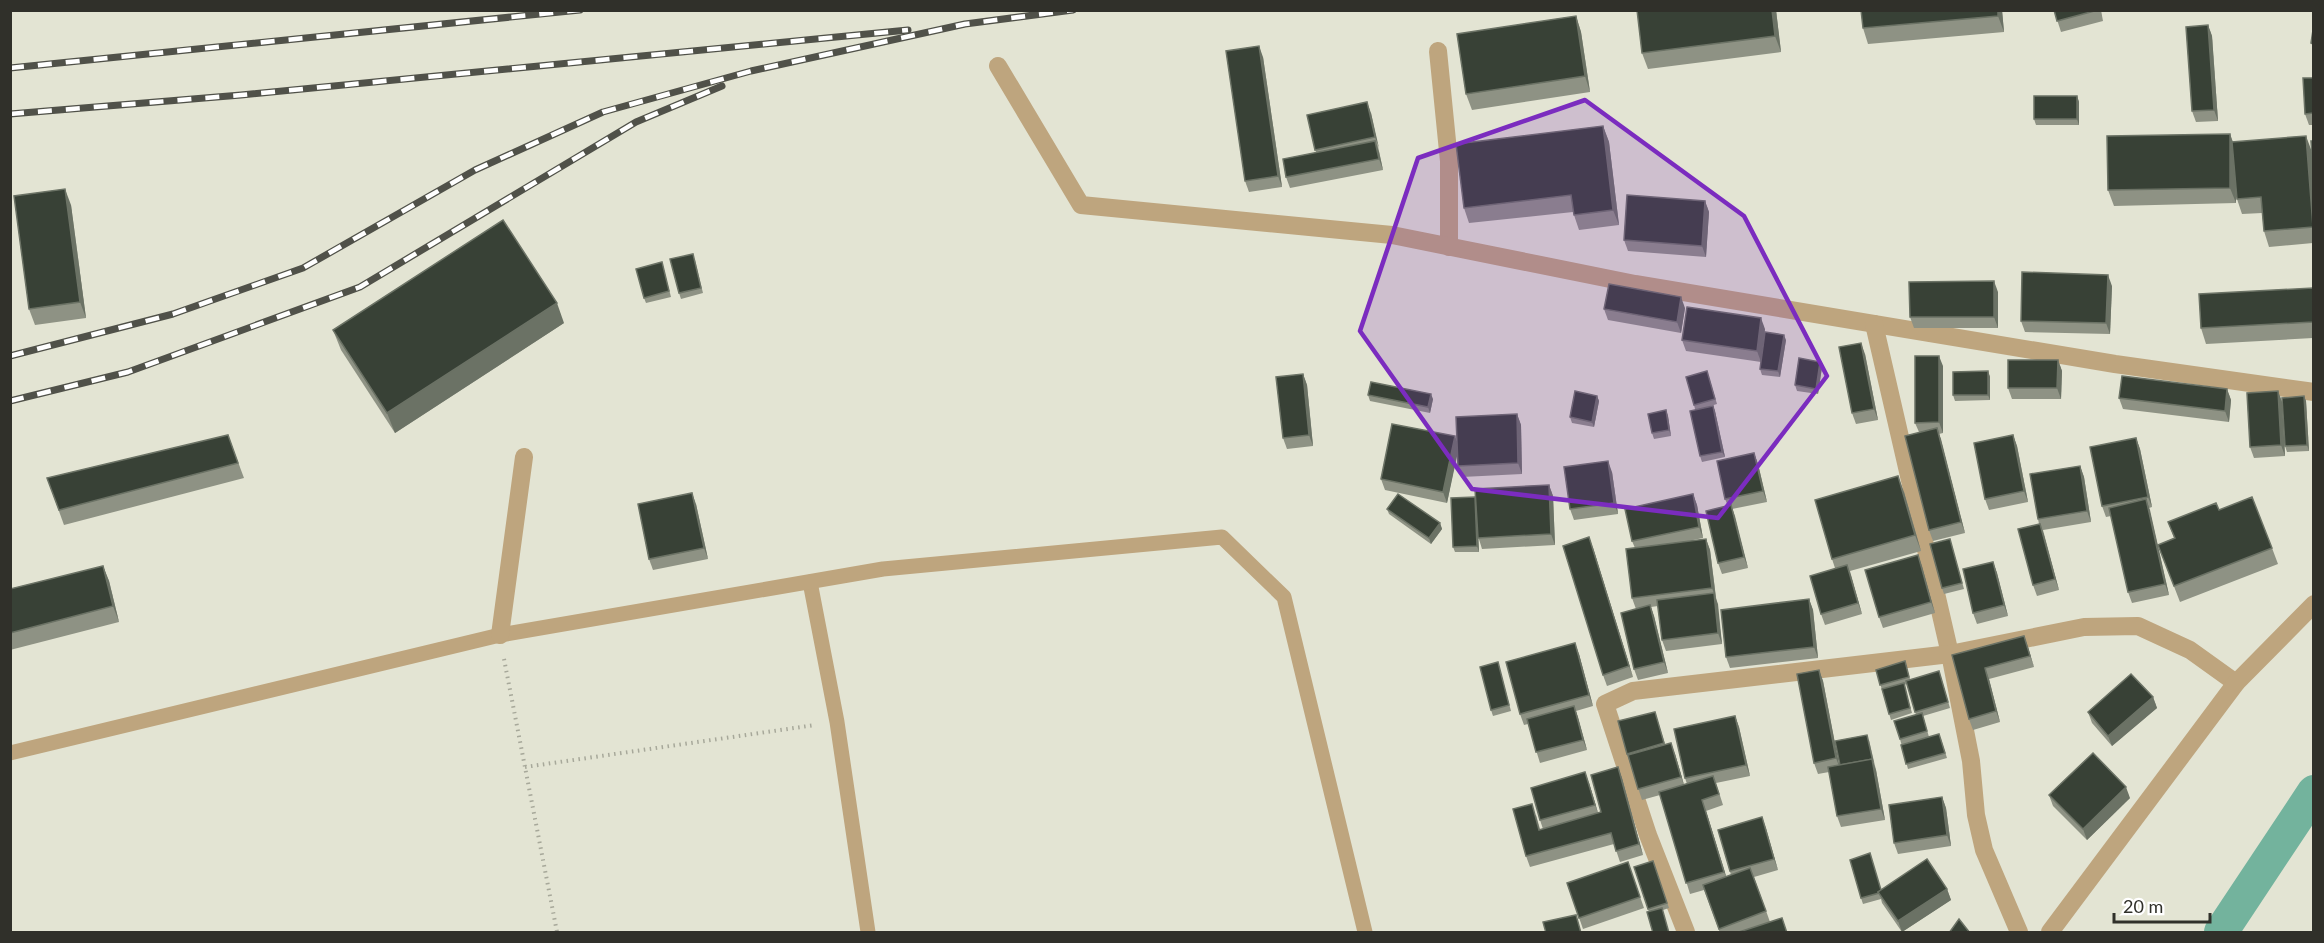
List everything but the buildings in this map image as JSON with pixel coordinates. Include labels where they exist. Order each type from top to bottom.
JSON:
[{"type":"street","points":[[1438,51],[1449,161],[1449,247]]},
{"type":"street","points":[[998,66],[1081,206],[1392,235],[1635,284],[2115,364],[2313,392]]},
{"type":"street","points":[[1874,324],[1950,654],[1971,761],[1976,815],[1984,850],[2019,933]]},
{"type":"street","points":[[500,635],[524,457]]},
{"type":"street","points":[[2050,933],[2236,683],[2313,604]]},
{"type":"street","points":[[1686,933],[1647,835],[1605,704],[1633,691],[1950,654],[2084,627],[2138,626],[2190,650],[2236,683]]},
{"type":"lane","points":[[10,753],[500,635],[883,569],[1222,537],[1284,597],[1365,933]]},
{"type":"lane","points":[[810,582],[837,722],[868,933]]},
{"type":"path","points":[[500,635],[557,933]]},
{"type":"path","points":[[525,767],[837,722]]},
{"type":"highlighted area","points":[[1585,100],[1744,216],[1827,376],[1718,518],[1472,489],[1360,331],[1418,158]]},
{"type":"waterway","points":[[2221,932],[2314,792]]},
{"type":"railway","points":[[10,68],[580,10]]},
{"type":"railway","points":[[10,356],[173,314],[303,268],[475,170],[603,112],[751,71],[965,24],[1073,10]]},
{"type":"railway","points":[[10,114],[241,95],[908,30]]},
{"type":"railway","points":[[10,401],[128,372],[360,287],[636,122],[722,86]]}]
